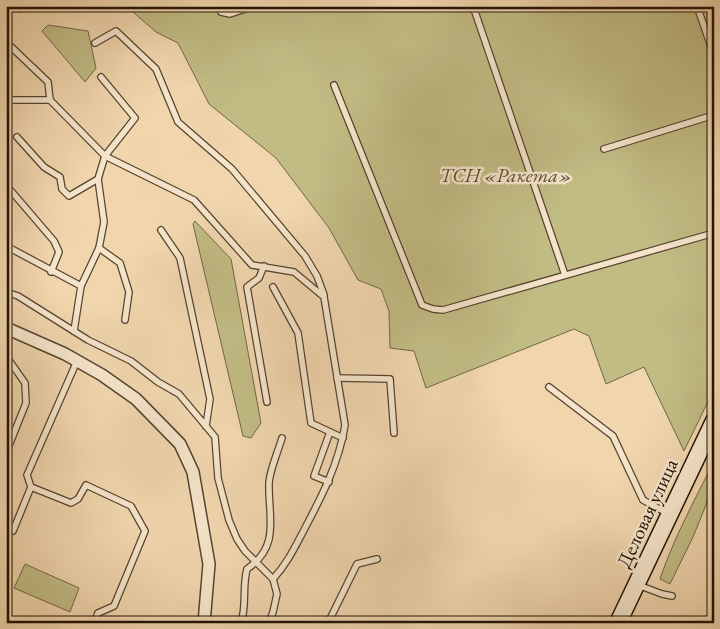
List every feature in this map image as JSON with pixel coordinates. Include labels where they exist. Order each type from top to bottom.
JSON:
[{"type":"street","points":[[8,329],[77,361],[136,399],[180,444],[193,472],[209,564],[204,623]]},
{"type":"street","name":"Деловая улица","points":[[618,623],[714,421]]},
{"type":"lane","points":[[18,6],[21,9],[27,6]]},
{"type":"lane","points":[[221,6],[221,12],[230,14],[254,6]]},
{"type":"lane","points":[[473,6],[566,275]]},
{"type":"lane","points":[[697,6],[714,55]]},
{"type":"lane","points":[[95,43],[116,31],[156,69],[178,122],[232,168],[305,256],[316,276],[324,298],[345,425],[343,438],[329,482],[285,567],[273,579]]},
{"type":"lane","points":[[6,42],[48,82],[50,100],[105,156],[194,200],[252,265],[294,272],[324,298]]},
{"type":"lane","points":[[74,331],[81,286],[99,248],[104,222],[98,179],[105,156],[134,118],[101,78]]},
{"type":"lane","points":[[334,85],[422,305],[443,310],[714,233]]},
{"type":"lane","points":[[6,100],[50,100]]},
{"type":"lane","points":[[604,149],[714,114]]},
{"type":"lane","points":[[17,137],[44,167],[60,177],[62,189],[69,196],[98,179]]},
{"type":"lane","points":[[6,184],[54,241],[58,252],[51,272]]},
{"type":"lane","points":[[161,230],[180,258],[210,399],[206,426]]},
{"type":"lane","points":[[6,246],[51,272],[81,286]]},
{"type":"lane","points":[[99,248],[120,263],[129,292],[125,320]]},
{"type":"lane","points":[[264,266],[259,278],[247,287],[267,402]]},
{"type":"lane","points":[[273,287],[298,333],[311,423],[343,438]]},
{"type":"lane","points":[[6,292],[18,296],[74,331],[131,361],[158,382],[178,394],[215,437],[218,478],[229,520],[237,539],[245,551],[258,561],[273,579],[277,594],[269,623]]},
{"type":"lane","points":[[6,350],[8,329]]},
{"type":"lane","points":[[6,356],[25,383],[26,403],[6,453]]},
{"type":"lane","points":[[13,531],[31,487],[27,475],[77,361]]},
{"type":"lane","points":[[337,378],[390,379],[394,433]]},
{"type":"lane","points":[[549,387],[612,436],[643,500],[669,514]]},
{"type":"lane","points":[[329,482],[314,476],[330,432]]},
{"type":"lane","points":[[241,623],[244,613],[247,568],[258,561],[265,550],[272,519],[269,482],[282,438]]},
{"type":"lane","points":[[31,487],[71,503],[78,499],[86,485],[131,506],[145,531],[114,606],[98,613],[94,623]]},
{"type":"lane","points":[[328,623],[357,564],[377,558]]},
{"type":"lane","points":[[636,584],[672,596]]},
{"type":"green space","name":"ТСН «Ракета»","points":[[126,6],[714,6],[714,389],[684,451],[644,367],[606,384],[589,336],[574,329],[426,388],[414,351],[390,348],[389,311],[381,289],[358,280],[329,228],[276,158],[209,104],[178,43],[156,32]]},
{"type":"green space","points":[[48,25],[88,31],[96,68],[85,82],[42,31]]},
{"type":"green space","points":[[195,221],[231,259],[261,423],[251,438],[243,436],[193,224]]},
{"type":"green space","points":[[714,461],[714,485],[693,537],[670,584],[660,579],[678,533]]},
{"type":"green space","points":[[25,564],[79,588],[70,612],[14,588]]}]
